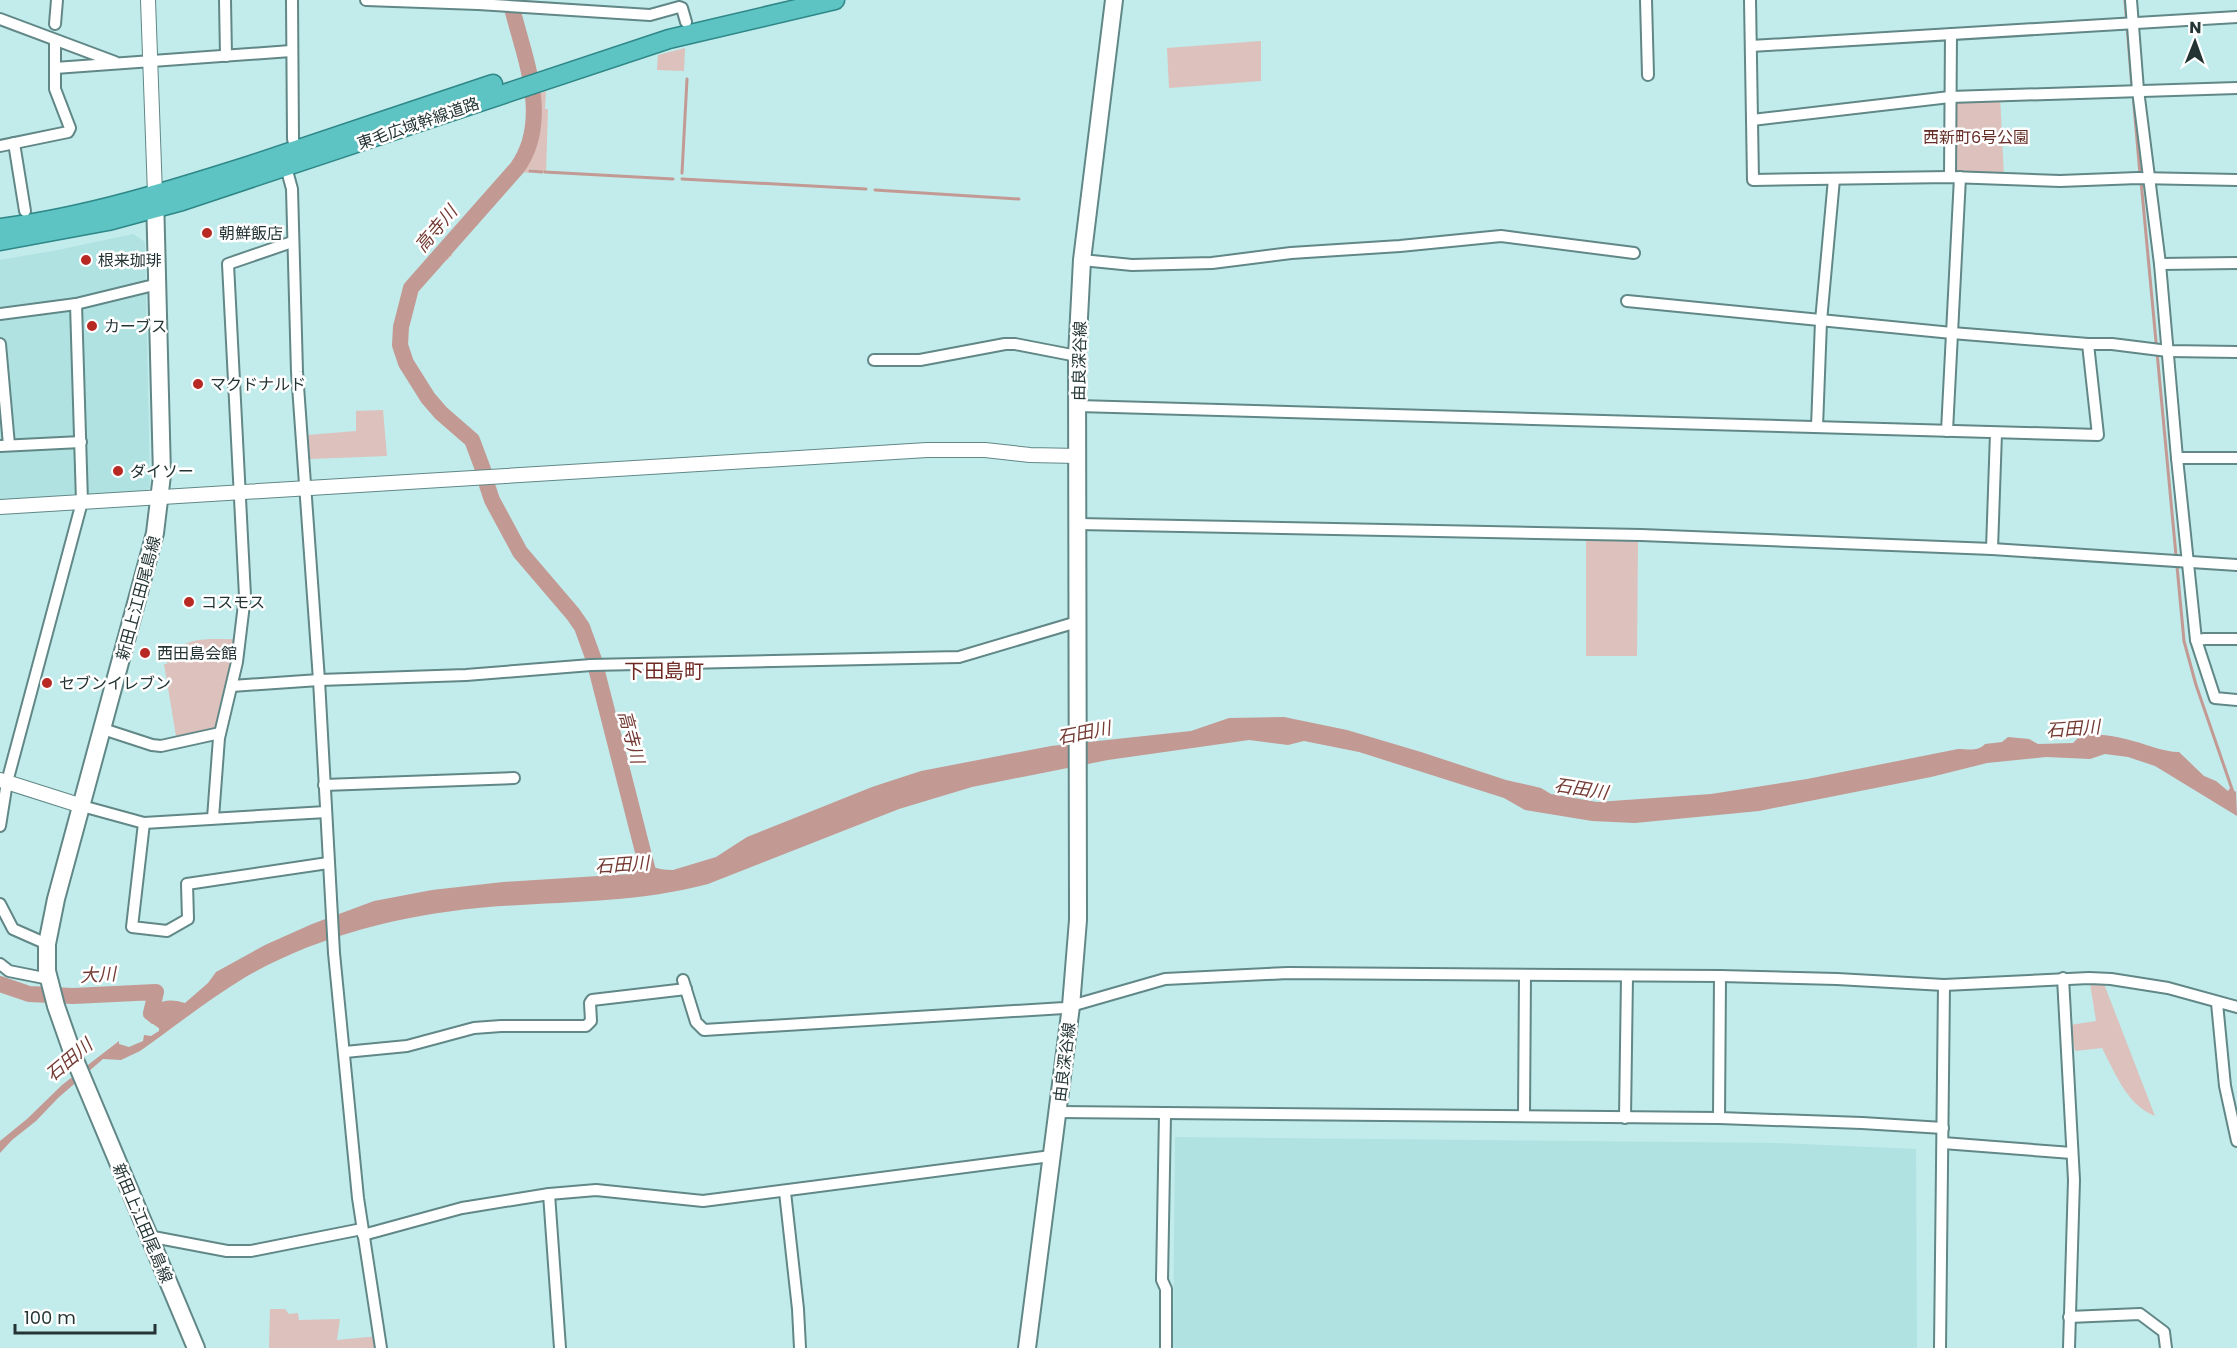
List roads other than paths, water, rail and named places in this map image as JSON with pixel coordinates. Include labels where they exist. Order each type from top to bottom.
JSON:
[{"type":"highway","name":"東毛広域幹線道路","points":[[0,228],[155,201],[286,167],[687,22],[779,0]]},
{"type":"highway","name":"東毛広域幹線道路","points":[[0,241],[79,227],[296,150],[530,78],[735,22],[835,0]]},
{"type":"main road","name":"由良深谷線","points":[[1027,1348],[1071,1006],[1078,920],[1077,356],[1082,260],[1114,0]]},
{"type":"main road","name":"新田上江田尾島線","points":[[155,201],[162,475],[155,533],[56,899],[46,944],[49,979],[75,1060],[196,1348]]},
{"type":"street","points":[[54,24],[57,0]]},
{"type":"street","points":[[148,0],[155,201]]},
{"type":"street","points":[[225,0],[226,56]]},
{"type":"street","points":[[292,0],[293,142],[296,150]]},
{"type":"street","points":[[366,0],[478,4],[651,15],[680,7],[687,22]]},
{"type":"street","points":[[1646,0],[1648,75]]},
{"type":"street","points":[[1750,0],[1753,180],[1955,177],[2060,181],[2237,180]]},
{"type":"street","points":[[2130,0],[2168,351],[2177,458],[2181,562],[2196,640],[2215,698],[2237,700]]},
{"type":"street","points":[[1751,46],[2237,17]]},
{"type":"street","points":[[0,20],[120,63]]},
{"type":"street","points":[[1947,431],[1952,333],[1955,177],[1950,97],[1951,34]]},
{"type":"street","points":[[0,146],[69,132],[70,128],[57,96],[55,40]]},
{"type":"street","points":[[55,68],[291,51]]},
{"type":"street","points":[[1752,120],[1950,97],[2237,88]]},
{"type":"street","points":[[14,143],[25,212]]},
{"type":"street","points":[[286,167],[291,189],[297,372],[319,680],[334,953],[363,1232],[381,1348]]},
{"type":"street","points":[[1817,427],[1821,321],[1834,178]]},
{"type":"street","points":[[1082,260],[1132,265],[1212,263],[1291,252],[1400,246],[1501,236],[1634,253]]},
{"type":"street","points":[[213,818],[220,733],[232,686],[242,630],[245,596],[228,264],[292,242]]},
{"type":"street","points":[[2160,264],[2237,263]]},
{"type":"street","points":[[0,314],[76,304],[158,285]]},
{"type":"street","points":[[1627,301],[1952,333],[2112,344],[2168,351],[2237,352]]},
{"type":"street","points":[[0,826],[4,781],[82,502],[76,304]]},
{"type":"street","points":[[0,344],[4,446],[81,442]]},
{"type":"street","points":[[874,360],[920,360],[1005,344],[1077,356]]},
{"type":"street","points":[[1078,406],[2098,435],[2088,344]]},
{"type":"street","points":[[1992,549],[1996,433]]},
{"type":"street","points":[[0,507],[306,490],[927,450],[985,450],[1030,455],[1078,456]]},
{"type":"street","points":[[2177,458],[2237,458]]},
{"type":"street","points":[[1078,524],[1641,535],[1992,549],[2237,565]]},
{"type":"street","points":[[232,686],[319,680],[466,675],[595,665],[966,657],[1077,622]]},
{"type":"street","points":[[2196,640],[2237,639]]},
{"type":"street","points":[[103,729],[161,746],[220,733]]},
{"type":"street","points":[[324,785],[514,778]]},
{"type":"street","points":[[4,781],[144,823],[326,812]]},
{"type":"street","points":[[144,823],[132,927],[167,931],[188,919],[188,884],[328,863]]},
{"type":"street","points":[[0,904],[13,929],[46,944]]},
{"type":"street","points":[[0,964],[9,971],[49,979]]},
{"type":"street","points":[[345,1052],[407,1046],[474,1028],[586,1026],[591,1021],[590,1003],[592,1000],[685,984],[696,1022],[704,1030],[1071,1006],[1166,979],[1288,974],[1720,976],[1944,985],[2064,978],[2111,979],[2168,988],[2237,1008]]},
{"type":"street","points":[[1524,1116],[1525,975]]},
{"type":"street","points":[[1625,1118],[1627,976]]},
{"type":"street","points":[[1719,1118],[1720,976]]},
{"type":"street","points":[[2064,978],[2074,1180],[2069,1348]]},
{"type":"street","points":[[1940,1348],[1944,985]]},
{"type":"street","points":[[2217,1003],[2225,1086],[2237,1141]]},
{"type":"street","points":[[1058,1112],[1719,1118],[1942,1128]]},
{"type":"street","points":[[1165,1113],[1162,1280],[1166,1289],[1166,1348]]},
{"type":"street","points":[[1943,1143],[2072,1153]]},
{"type":"street","points":[[148,1236],[227,1251],[251,1251],[363,1232],[462,1208],[549,1194],[596,1190],[703,1201],[1051,1156]]},
{"type":"street","points":[[785,1192],[800,1348]]},
{"type":"street","points":[[549,1194],[560,1348]]},
{"type":"street","points":[[2069,1317],[2140,1314],[2164,1332],[2166,1348]]},
{"type":"waterway","name":"高寺川","points":[[484,472],[472,440],[441,413],[428,398],[406,363],[400,345],[401,327],[411,288],[517,168],[528,149],[533,128],[532,85],[510,0]]},
{"type":"waterway","points":[[2125,0],[2132,88]]},
{"type":"waterway","points":[[682,173],[687,79]]},
{"type":"waterway","points":[[2133,94],[2140,174]]},
{"type":"waterway","points":[[530,171],[542,172]]},
{"type":"waterway","points":[[545,172],[673,179]]},
{"type":"waterway","points":[[682,179],[866,189]]},
{"type":"waterway","points":[[2141,181],[2184,641],[2196,685],[2233,792]]},
{"type":"waterway","points":[[875,190],[1019,199]]},
{"type":"waterway","name":"高寺川","points":[[487,485],[492,500],[520,552],[582,627],[594,660],[651,883]]},
{"type":"waterway","name":"大川","points":[[0,984],[29,994],[73,996],[156,992],[151,1013],[164,1022]]},
{"type":"place","name":"朝鮮飯店","points":[[207,233]]},
{"type":"place","name":"根来珈琲","points":[[86,260]]},
{"type":"place","name":"カーブス","points":[[92,326]]},
{"type":"place","name":"マクドナルド","points":[[198,384]]},
{"type":"place","name":"ダイソー","points":[[118,471]]},
{"type":"place","name":"コスモス","points":[[189,602]]},
{"type":"place","name":"西田島会館","points":[[145,653]]},
{"type":"place","name":"セブンイレブン","points":[[47,683]]},
{"type":"district","name":"下田島町","points":[[664,671]]},
{"type":"park label","name":"西新町6号公園","points":[[1976,137]]},
{"type":"water label","name":"石田川","points":[[2073,729]]},
{"type":"water label","name":"石田川","points":[[1084,733]]},
{"type":"water label","name":"石田川","points":[[1581,789]]},
{"type":"water label","name":"石田川","points":[[622,865]]},
{"type":"water label","name":"石田川","points":[[69,1060]]}]
